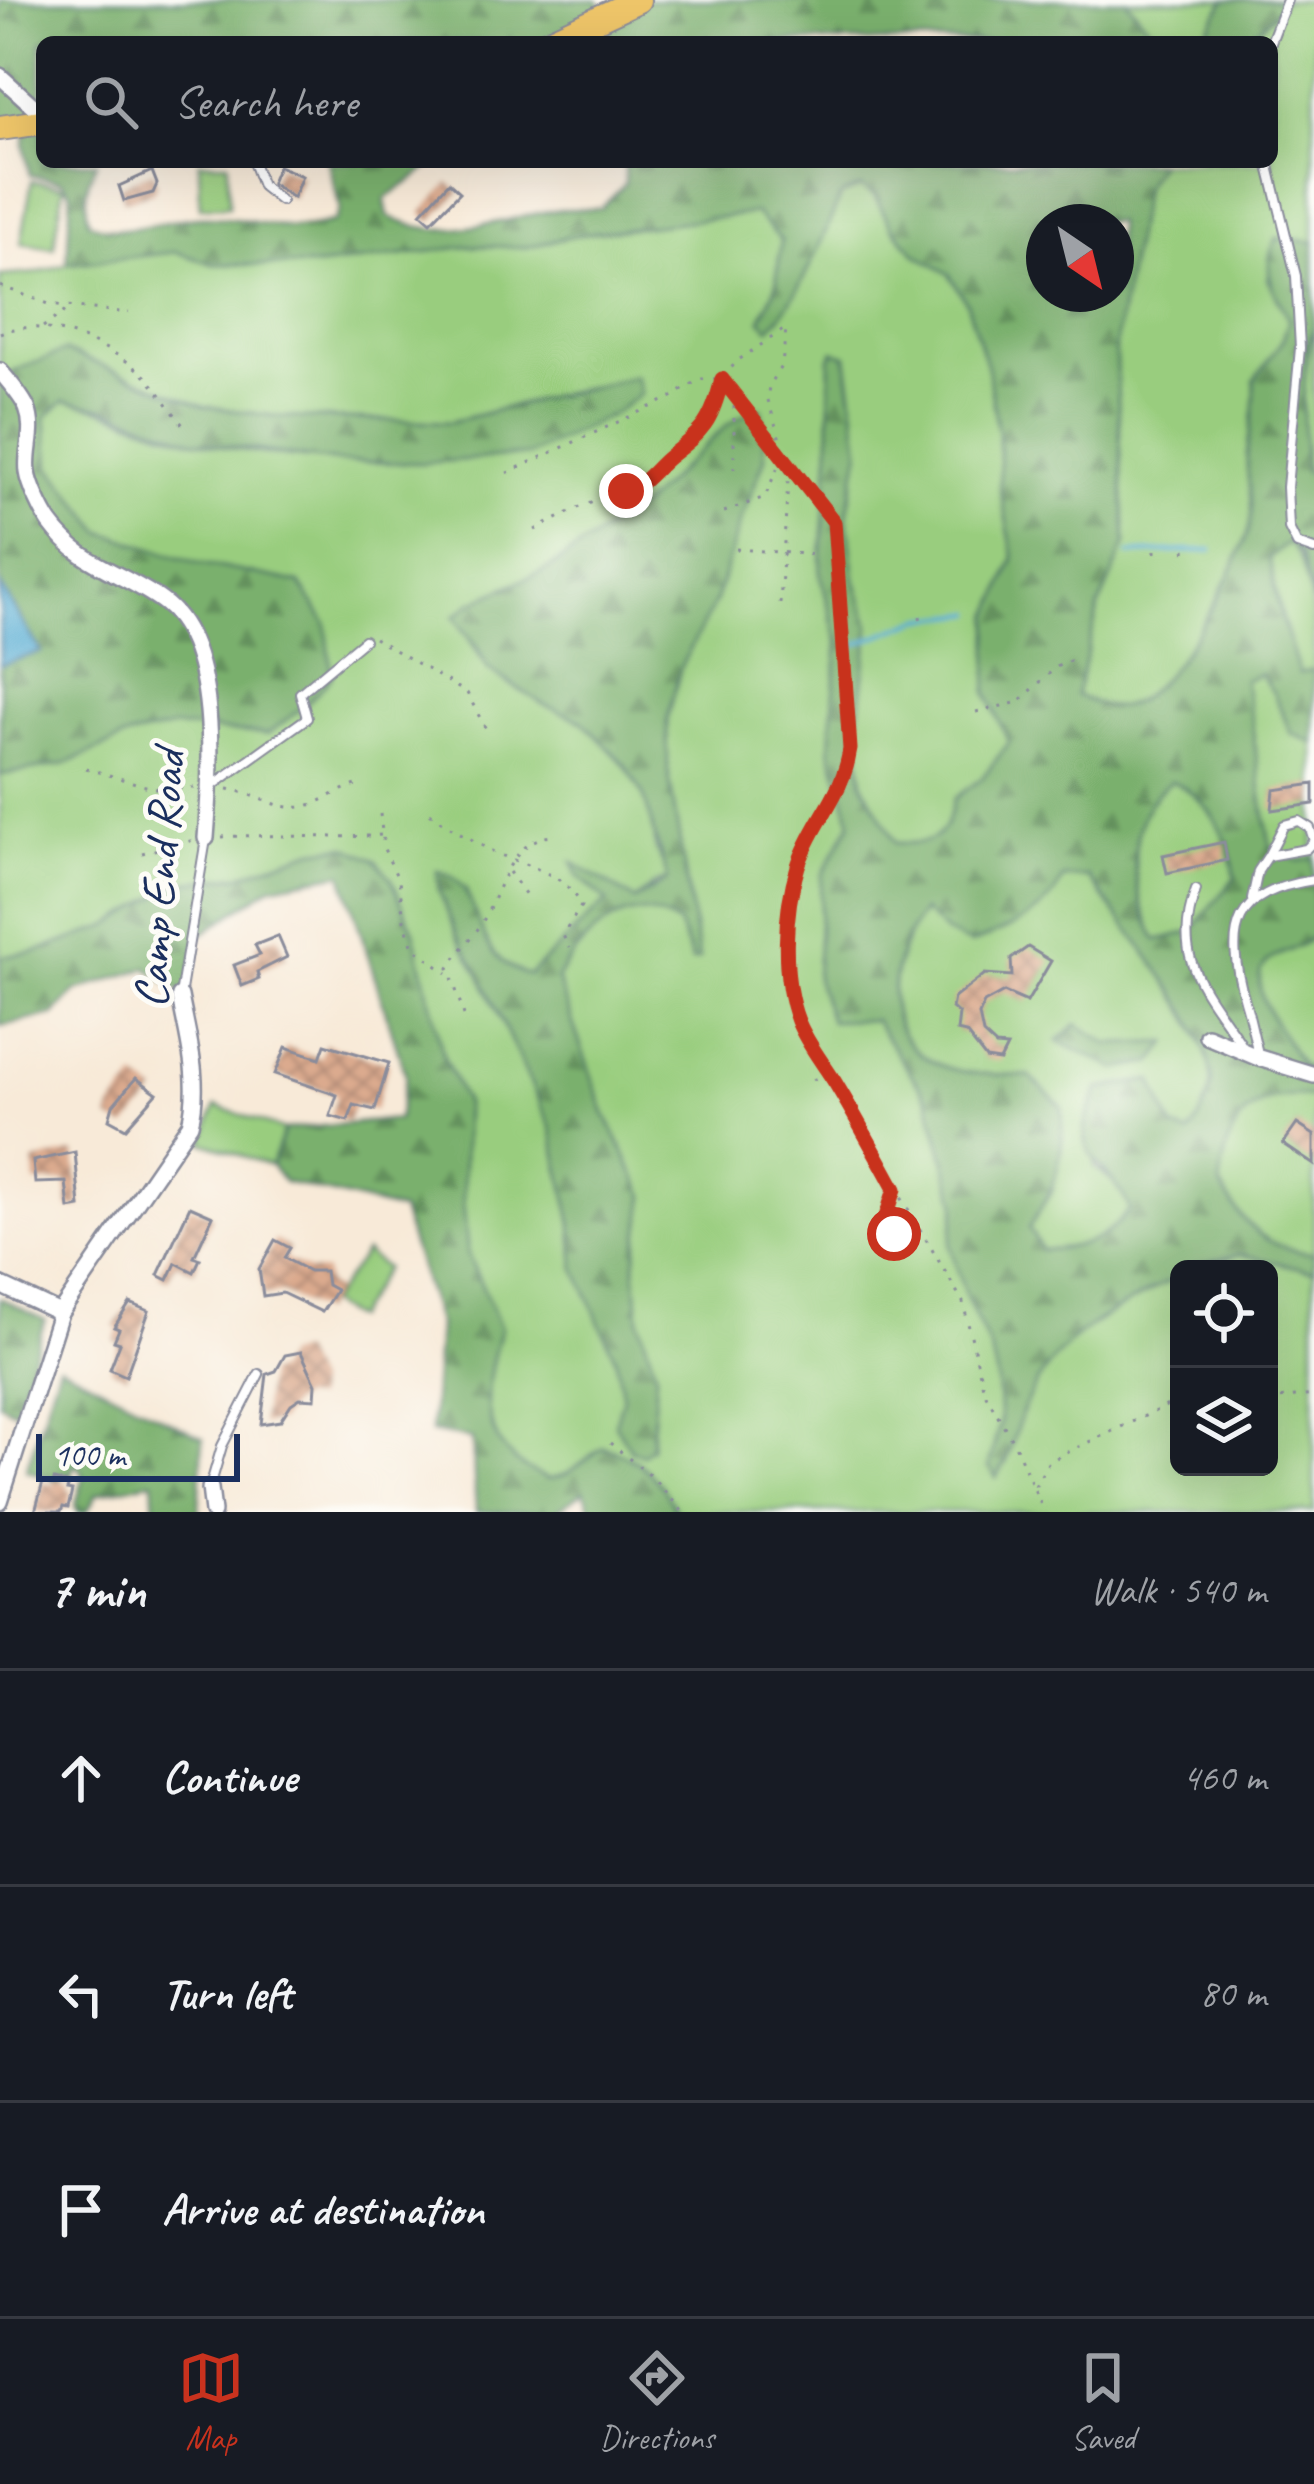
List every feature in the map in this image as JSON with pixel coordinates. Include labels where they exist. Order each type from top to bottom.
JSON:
[{"type":"main road","points":[[560,36],[638,0]]},
{"type":"main road","points":[[0,128],[36,119]]},
{"type":"street","points":[[0,76],[36,112]]},
{"type":"street","name":"Camp End Road","points":[[0,371],[27,408],[33,440],[27,471],[47,520],[80,556],[164,602],[184,622],[207,690],[210,788],[206,838]]},
{"type":"street","name":"Camp End Road","points":[[0,1501],[60,1312],[190,1124],[195,1078],[180,995]]},
{"type":"street","points":[[1207,1036],[1314,1075]]},
{"type":"street","points":[[0,1285],[60,1312]]},
{"type":"street","points":[[210,1488],[213,1512]]},
{"type":"lane","points":[[1273,36],[1287,0]]},
{"type":"lane","points":[[255,168],[262,186],[281,201]]},
{"type":"lane","points":[[1269,168],[1298,300],[1300,348],[1287,487],[1289,528],[1297,544],[1314,550]]},
{"type":"lane","points":[[210,788],[307,718],[300,693],[364,640]]},
{"type":"lane","points":[[1253,1056],[1234,959],[1236,930],[1252,900],[1258,872],[1284,825],[1299,821],[1310,828],[1314,841],[1306,849],[1268,856]]},
{"type":"lane","name":"Camp End Road","points":[[180,995],[206,838]]},
{"type":"lane","points":[[1252,900],[1288,884],[1314,880]]},
{"type":"lane","points":[[1196,890],[1186,918],[1186,953],[1204,988],[1253,1056]]},
{"type":"lane","points":[[210,1488],[222,1446],[260,1374]]},
{"type":"path","points":[[0,286],[36,302],[129,313]]},
{"type":"path","points":[[39,329],[75,309]]},
{"type":"path","points":[[0,333],[29,326],[73,337],[130,364],[188,430]]},
{"type":"path","points":[[535,530],[654,476],[668,457],[687,447],[703,429],[722,379],[737,361],[786,328],[784,357],[767,397],[784,457],[780,604]]},
{"type":"path","points":[[507,473],[672,397],[700,379],[722,379]]},
{"type":"path","points":[[722,379],[827,509],[837,536],[850,749],[844,782],[796,872],[788,945],[797,1019],[963,1302],[984,1391],[1044,1512]]},
{"type":"path","points":[[734,396],[734,469]]},
{"type":"path","points":[[724,512],[765,497],[784,457]]},
{"type":"path","points":[[736,549],[818,555]]},
{"type":"path","points":[[920,616],[921,623]]},
{"type":"path","points":[[367,629],[384,646],[467,693],[488,733]]},
{"type":"path","points":[[976,712],[1019,702],[1056,667],[1072,660]]},
{"type":"path","points":[[86,768],[152,788],[246,791],[296,807],[362,784]]},
{"type":"path","points":[[430,812],[490,850],[516,859],[575,893],[580,906],[562,935],[569,948]]},
{"type":"path","points":[[380,814],[381,835],[399,880],[413,947],[448,974],[464,1015]]},
{"type":"path","points":[[142,853],[206,838],[283,833],[345,839],[381,835]]},
{"type":"path","points":[[448,974],[454,957],[484,919],[508,868],[534,841],[555,836]]},
{"type":"path","points":[[508,868],[529,899]]},
{"type":"path","points":[[813,1080],[829,1072]]},
{"type":"path","points":[[889,1257],[894,1240],[886,1213],[895,1189]]},
{"type":"path","points":[[1278,1399],[1314,1395]]},
{"type":"path","points":[[1035,1487],[1048,1463],[1061,1455],[1170,1404]]},
{"type":"path","points":[[610,1443],[652,1477],[683,1512]]},
{"type":"green space","points":[[0,0],[597,0],[609,14],[638,0],[1126,0],[1152,36],[36,36],[36,168],[94,168],[87,191],[89,222],[131,229],[201,217],[317,225],[335,221],[340,208],[330,168],[427,168],[385,200],[388,216],[407,224],[446,229],[551,211],[601,208],[625,184],[625,168],[1155,168],[1143,188],[1134,239],[1134,204],[1026,204],[1026,312],[1121,312],[1115,346],[1126,543],[1099,606],[1076,695],[1114,707],[1139,699],[1179,659],[1215,603],[1241,549],[1251,520],[1247,455],[1254,381],[1283,339],[1289,320],[1271,279],[1269,259],[1277,238],[1314,242],[1314,326],[1303,404],[1305,472],[1314,473],[1314,602],[1300,553],[1288,543],[1269,558],[1299,673],[1314,670],[1314,743],[1291,733],[1260,674],[1244,680],[1271,847],[1298,861],[1314,858],[1314,934],[1273,958],[1260,980],[1277,1026],[1302,1066],[1314,1069],[1314,1097],[1272,1099],[1244,1115],[1228,1143],[1220,1185],[1257,1233],[1281,1246],[1314,1254],[1314,1271],[1240,1254],[1216,1260],[1170,1260],[1170,1281],[1112,1312],[1057,1356],[1028,1399],[996,1478],[989,1466],[1000,1422],[997,1377],[950,1246],[957,1204],[928,1099],[874,1020],[830,1021],[816,978],[822,875],[851,822],[830,748],[838,641],[820,573],[834,351],[846,355],[860,450],[847,514],[855,579],[870,627],[857,730],[863,784],[896,843],[937,836],[954,799],[982,778],[1009,743],[987,693],[991,616],[1014,558],[1000,489],[999,438],[987,367],[967,303],[949,274],[917,255],[892,227],[874,195],[861,187],[841,195],[800,285],[769,328],[761,320],[776,286],[781,240],[755,213],[582,234],[527,247],[471,246],[320,266],[213,264],[176,252],[67,264],[71,192],[62,181],[30,175],[24,144],[27,125],[0,128]],"holes":[[[1171,781],[1184,788],[1223,833],[1235,877],[1191,932],[1157,940],[1140,899],[1137,834],[1155,796]],[[1088,877],[1160,972],[1205,1051],[1211,1074],[1205,1106],[1189,1134],[1173,1128],[1152,1080],[1099,1089],[1089,1113],[1086,1144],[1130,1209],[1092,1241],[1042,1250],[1029,1228],[1057,1170],[1062,1107],[1029,1076],[964,1072],[939,1065],[911,1045],[894,1009],[896,968],[903,948],[923,911],[946,933],[971,944],[1036,912],[1063,878]]]},
{"type":"green space","points":[[1126,0],[1225,0],[1204,36],[1152,36]]},
{"type":"green space","points":[[1225,0],[1283,0],[1251,36],[1204,36]]},
{"type":"green space","points":[[1283,0],[1314,0],[1314,242],[1277,238],[1268,279],[1289,320],[1283,339],[1254,381],[1247,455],[1249,529],[1230,575],[1198,632],[1159,682],[1139,699],[1120,707],[1103,706],[1075,695],[1099,606],[1126,543],[1115,346],[1121,312],[1134,312],[1134,239],[1143,188],[1155,168],[1278,168],[1278,36],[1251,36]]},
{"type":"green space","points":[[199,168],[228,168],[229,206],[200,207]]},
{"type":"green space","points":[[32,181],[64,186],[54,248],[21,243]]},
{"type":"green space","points":[[862,187],[874,195],[892,227],[917,255],[949,274],[967,303],[987,367],[999,438],[1000,489],[1014,558],[991,616],[987,693],[1009,743],[982,778],[954,799],[943,831],[930,840],[896,843],[863,784],[857,730],[870,627],[855,579],[847,514],[860,450],[847,356],[830,358],[830,446],[820,573],[838,641],[830,748],[851,822],[822,876],[816,977],[830,1020],[874,1020],[928,1099],[957,1204],[950,1246],[997,1377],[1000,1422],[989,1466],[1006,1464],[1031,1392],[1066,1345],[1170,1281],[1170,1476],[1278,1476],[1278,1263],[1314,1271],[1314,1512],[677,1512],[648,1471],[628,1456],[603,1447],[555,1479],[531,1475],[508,1456],[489,1413],[486,1376],[501,1328],[468,1255],[463,1202],[465,1103],[443,1055],[414,932],[391,878],[314,850],[241,875],[177,884],[109,926],[35,952],[0,957],[0,775],[65,764],[127,737],[175,727],[268,734],[198,563],[102,532],[50,466],[46,417],[64,400],[179,437],[279,455],[362,461],[487,458],[529,455],[586,387],[450,422],[282,417],[204,406],[65,351],[0,382],[0,276],[176,252],[213,264],[320,266],[471,246],[527,247],[582,234],[755,213],[781,240],[776,286],[761,319],[779,320],[841,195]],"holes":[[[727,425],[765,458],[716,600],[681,666],[667,721],[668,770],[699,958],[692,961],[678,924],[635,913],[595,932],[557,979],[604,1111],[645,1196],[635,1264],[639,1319],[656,1374],[651,1446],[623,1397],[616,1360],[575,1266],[572,1223],[551,1127],[457,936],[466,890],[494,953],[529,975],[607,901],[578,876],[635,900],[656,883],[668,880],[667,875],[655,846],[651,813],[613,751],[588,726],[495,674],[462,629],[471,603],[548,569],[643,505]]]},
{"type":"green space","points":[[1314,326],[1314,473],[1305,473],[1304,380]]},
{"type":"green space","points":[[65,351],[204,406],[282,417],[450,422],[636,376],[641,394],[613,414],[529,455],[423,463],[338,462],[195,441],[104,408],[64,401],[46,417],[50,466],[102,532],[198,563],[300,583],[326,623],[332,676],[308,703],[268,734],[175,727],[127,737],[65,764],[0,775],[0,382],[16,370]]},
{"type":"green space","points":[[755,408],[762,409],[765,458],[716,600],[681,666],[667,721],[668,770],[699,959],[693,961],[678,924],[635,913],[595,932],[557,979],[604,1111],[645,1196],[635,1264],[639,1319],[656,1374],[651,1446],[643,1455],[631,1450],[615,1424],[623,1397],[616,1360],[575,1266],[572,1223],[551,1127],[457,936],[439,891],[437,871],[453,877],[463,888],[495,953],[529,975],[607,901],[578,876],[572,862],[635,900],[668,880],[643,794],[626,766],[581,720],[544,705],[488,669],[454,617],[471,603],[548,569],[643,505],[727,425]]},
{"type":"green space","points":[[1288,542],[1303,569],[1313,620],[1314,670],[1299,674],[1269,558]]},
{"type":"green space","points":[[1260,674],[1291,733],[1314,743],[1314,858],[1298,861],[1271,847],[1244,680]]},
{"type":"green space","points":[[1171,781],[1196,797],[1215,820],[1229,849],[1235,878],[1191,932],[1157,940],[1140,899],[1135,855],[1144,814]]},
{"type":"green space","points":[[346,846],[375,859],[391,878],[414,932],[443,1055],[465,1103],[463,1202],[468,1255],[501,1328],[488,1397],[496,1436],[524,1467],[548,1479],[567,1474],[603,1447],[628,1456],[648,1471],[677,1512],[592,1512],[584,1491],[555,1512],[476,1512],[472,1439],[431,1432],[438,1325],[401,1211],[284,1182],[271,1166],[284,1130],[398,1119],[406,1076],[342,873],[272,886],[199,936],[187,996],[146,968],[76,991],[54,1015],[0,1026],[0,957],[35,952],[109,926],[177,884],[241,875],[314,850]]},
{"type":"green space","points":[[1088,877],[1179,1000],[1206,1052],[1211,1082],[1205,1106],[1189,1135],[1173,1129],[1152,1080],[1099,1089],[1095,1167],[1120,1187],[1130,1209],[1092,1241],[1042,1250],[1028,1228],[1053,1189],[1029,1076],[964,1072],[928,1059],[900,1028],[894,989],[903,947],[923,910],[946,933],[1062,878]]},
{"type":"green space","points":[[1314,934],[1314,1069],[1302,1066],[1277,1026],[1260,980],[1273,958]]},
{"type":"green space","points":[[1077,1024],[1109,1044],[1168,1042],[1152,1063],[1117,1069],[1057,1041]]},
{"type":"green space","points":[[1283,1094],[1314,1097],[1314,1254],[1281,1246],[1258,1233],[1220,1185],[1225,1151],[1235,1127],[1253,1109]]},
{"type":"green space","points":[[216,1106],[284,1130],[271,1166],[203,1142]]},
{"type":"green space","points":[[365,1252],[385,1268],[354,1319],[328,1304]]},
{"type":"green space","points":[[1240,1254],[1266,1260],[1220,1260]]},
{"type":"green space","points":[[0,1298],[45,1320],[15,1411],[0,1403]]},
{"type":"green space","points":[[59,1365],[203,1438],[199,1512],[155,1512],[153,1481],[97,1494],[87,1512],[79,1512],[75,1506],[84,1477],[79,1467],[73,1466],[71,1477],[62,1474],[59,1481],[26,1470]]},
{"type":"water","points":[[0,585],[41,652],[0,665]]},
{"type":"building","points":[[277,168],[302,176],[293,198],[271,183]]},
{"type":"building","points":[[152,171],[157,184],[153,193],[124,201],[119,186]]},
{"type":"building","points":[[449,182],[460,192],[431,222],[421,213]]},
{"type":"building","points":[[1314,784],[1314,804],[1272,810],[1274,790]]},
{"type":"building","points":[[1224,842],[1227,860],[1167,873],[1163,855]]},
{"type":"building","points":[[278,936],[287,957],[257,972],[259,979],[242,986],[234,965],[260,955],[255,945]]},
{"type":"building","points":[[1028,947],[1051,961],[1027,1002],[1004,992],[984,1003],[979,1015],[983,1034],[996,1046],[1007,1047],[1000,1061],[986,1059],[966,1033],[957,1031],[954,998],[985,974],[1012,976],[1011,959]]},
{"type":"building","points":[[325,1044],[389,1063],[375,1110],[354,1105],[348,1121],[330,1116],[337,1095],[275,1074],[286,1047],[320,1058]]},
{"type":"building","points":[[136,1078],[157,1093],[126,1128],[109,1119],[113,1105]]},
{"type":"building","points":[[1297,1124],[1314,1135],[1314,1165],[1283,1144]]},
{"type":"building","points":[[75,1152],[80,1207],[69,1209],[66,1182],[35,1183],[33,1161]]},
{"type":"building","points":[[190,1206],[213,1216],[194,1257],[200,1259],[194,1272],[176,1263],[168,1280],[158,1275]]},
{"type":"building","points":[[275,1240],[290,1248],[284,1258],[309,1271],[325,1271],[327,1285],[336,1290],[322,1312],[282,1293],[263,1296],[259,1269]]},
{"type":"building","points":[[130,1303],[149,1311],[126,1376],[110,1369],[120,1343],[114,1341],[119,1329],[114,1327]]},
{"type":"building","points":[[301,1352],[316,1384],[315,1399],[300,1398],[280,1421],[261,1424],[267,1374],[276,1371],[285,1355]]},
{"type":"building","points":[[54,1480],[69,1484],[68,1508],[35,1512],[43,1482],[53,1485]]},
{"type":"waterway","points":[[1129,554],[1212,550]]},
{"type":"waterway","points":[[857,644],[921,619],[974,613]]},
{"type":"route","points":[[626,491],[654,476],[668,457],[695,439],[712,410],[722,379],[834,522],[850,749],[844,782],[796,872],[789,918],[791,992],[802,1031],[871,1140],[895,1189],[885,1220],[894,1234]]}]
